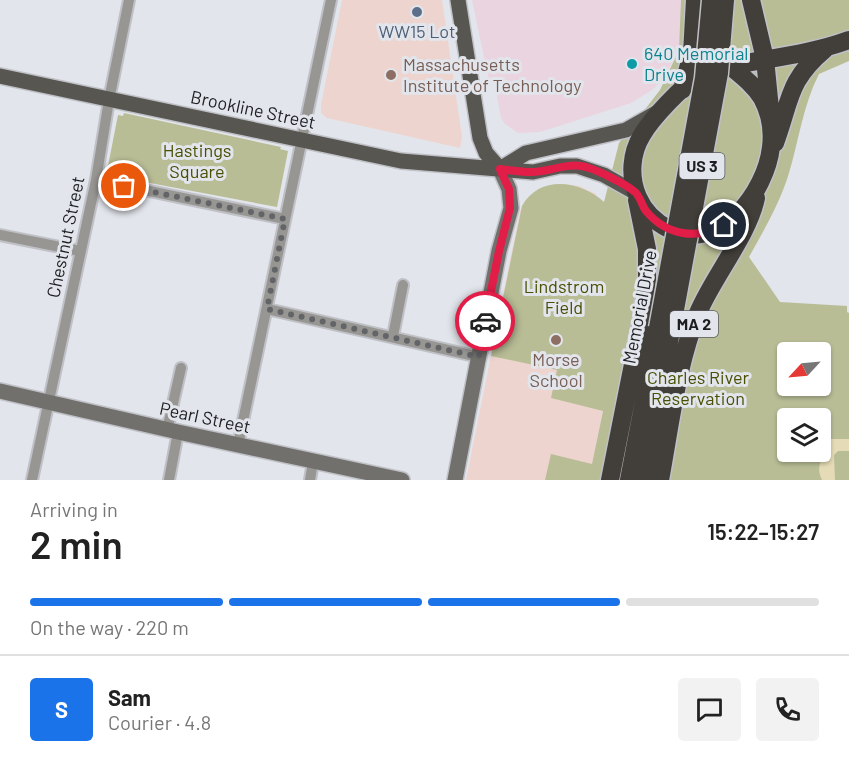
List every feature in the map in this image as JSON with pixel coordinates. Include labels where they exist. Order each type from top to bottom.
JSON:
[{"type":"highway","points":[[681,92],[692,54],[695,0]]},
{"type":"highway","name":"Memorial Drive","points":[[643,480],[664,329],[704,78],[711,0]]},
{"type":"highway","name":"Memorial Drive","points":[[629,480],[719,73],[725,0]]},
{"type":"highway","points":[[751,0],[765,59],[771,131],[769,158]]},
{"type":"highway","name":"MA 2","points":[[610,480],[646,290],[647,249],[632,174],[636,149],[645,131],[663,109],[702,74],[730,66],[825,49],[849,40]]},
{"type":"highway","name":"MA 2","points":[[660,480],[681,368],[690,336],[711,285],[749,221],[755,204],[759,180],[769,158],[795,82],[804,67],[825,49]]},
{"type":"highway","points":[[730,66],[754,86],[760,95],[767,110],[771,131]]},
{"type":"highway","points":[[636,193],[647,212],[665,227],[682,234],[699,234],[715,230],[732,220],[744,207],[759,180]]},
{"type":"main road","points":[[458,0],[480,138],[486,153],[500,169],[526,153],[626,130],[663,109]]},
{"type":"main road","name":"Brookline Street","points":[[0,76],[401,161],[533,172],[560,166],[582,166],[604,174],[636,193]]},
{"type":"street","name":"Chestnut Street","points":[[32,480],[96,180],[129,0]]},
{"type":"street","points":[[238,445],[331,0]]},
{"type":"street","points":[[455,480],[499,251],[510,208],[509,189],[500,169]]},
{"type":"street","points":[[96,180],[285,219]]},
{"type":"street","points":[[0,235],[80,252]]},
{"type":"street","points":[[393,336],[404,285]]},
{"type":"street","points":[[267,309],[479,357]]},
{"type":"street","points":[[169,480],[172,431],[181,369]]},
{"type":"street","name":"Pearl Street","points":[[0,391],[172,431],[402,480]]},
{"type":"street","points":[[310,480],[313,462]]},
{"type":"shaded area","name":"Massachusetts Institute of Technology","points":[[342,0],[442,0],[462,137],[460,148],[327,118],[321,113]]},
{"type":"shaded area","points":[[472,0],[682,0],[679,50],[663,79],[652,90],[631,103],[540,132],[518,133],[505,124],[501,118],[494,80],[489,81]]},
{"type":"shaded area","name":"Morse School","points":[[559,184],[579,186],[596,194],[603,410],[589,480],[466,480],[520,211],[530,196]]},
{"type":"green space","name":"Charles River Reservation","points":[[681,0],[849,0],[849,61],[819,74],[805,110],[793,161],[781,195],[749,257],[780,302],[847,306],[849,313],[849,480],[545,480],[551,454],[592,464],[603,411],[551,398],[557,370],[491,356],[522,206],[539,189],[561,184],[584,189],[604,202],[619,143],[660,90],[679,50]]},
{"type":"green space","name":"Hastings Square","points":[[124,113],[281,147],[280,149],[288,151],[277,207],[118,177],[119,174],[107,171],[118,115],[123,116]]},
{"type":"sand","points":[[831,439],[849,439],[849,451],[838,451],[834,455],[835,480],[822,480],[820,463],[831,462]]},
{"type":"way so far","points":[[124,186],[285,219],[267,309],[479,357],[485,321]]},
{"type":"place","name":"WW15 Lot","points":[[417,12]]},
{"type":"place","name":"640 Memorial Drive","points":[[632,64]]},
{"type":"place","name":"Massachusetts Institute of Technology","points":[[391,75]]},
{"type":"place","name":"Morse School","points":[[556,340]]},
{"type":"route","points":[[485,321],[510,208],[511,196],[500,169],[533,172],[560,166],[582,166],[604,174],[636,193],[650,215],[665,227],[678,233],[699,234],[724,225]]},
{"type":"park label","name":"Lindstrom Field","points":[[564,297]]}]
